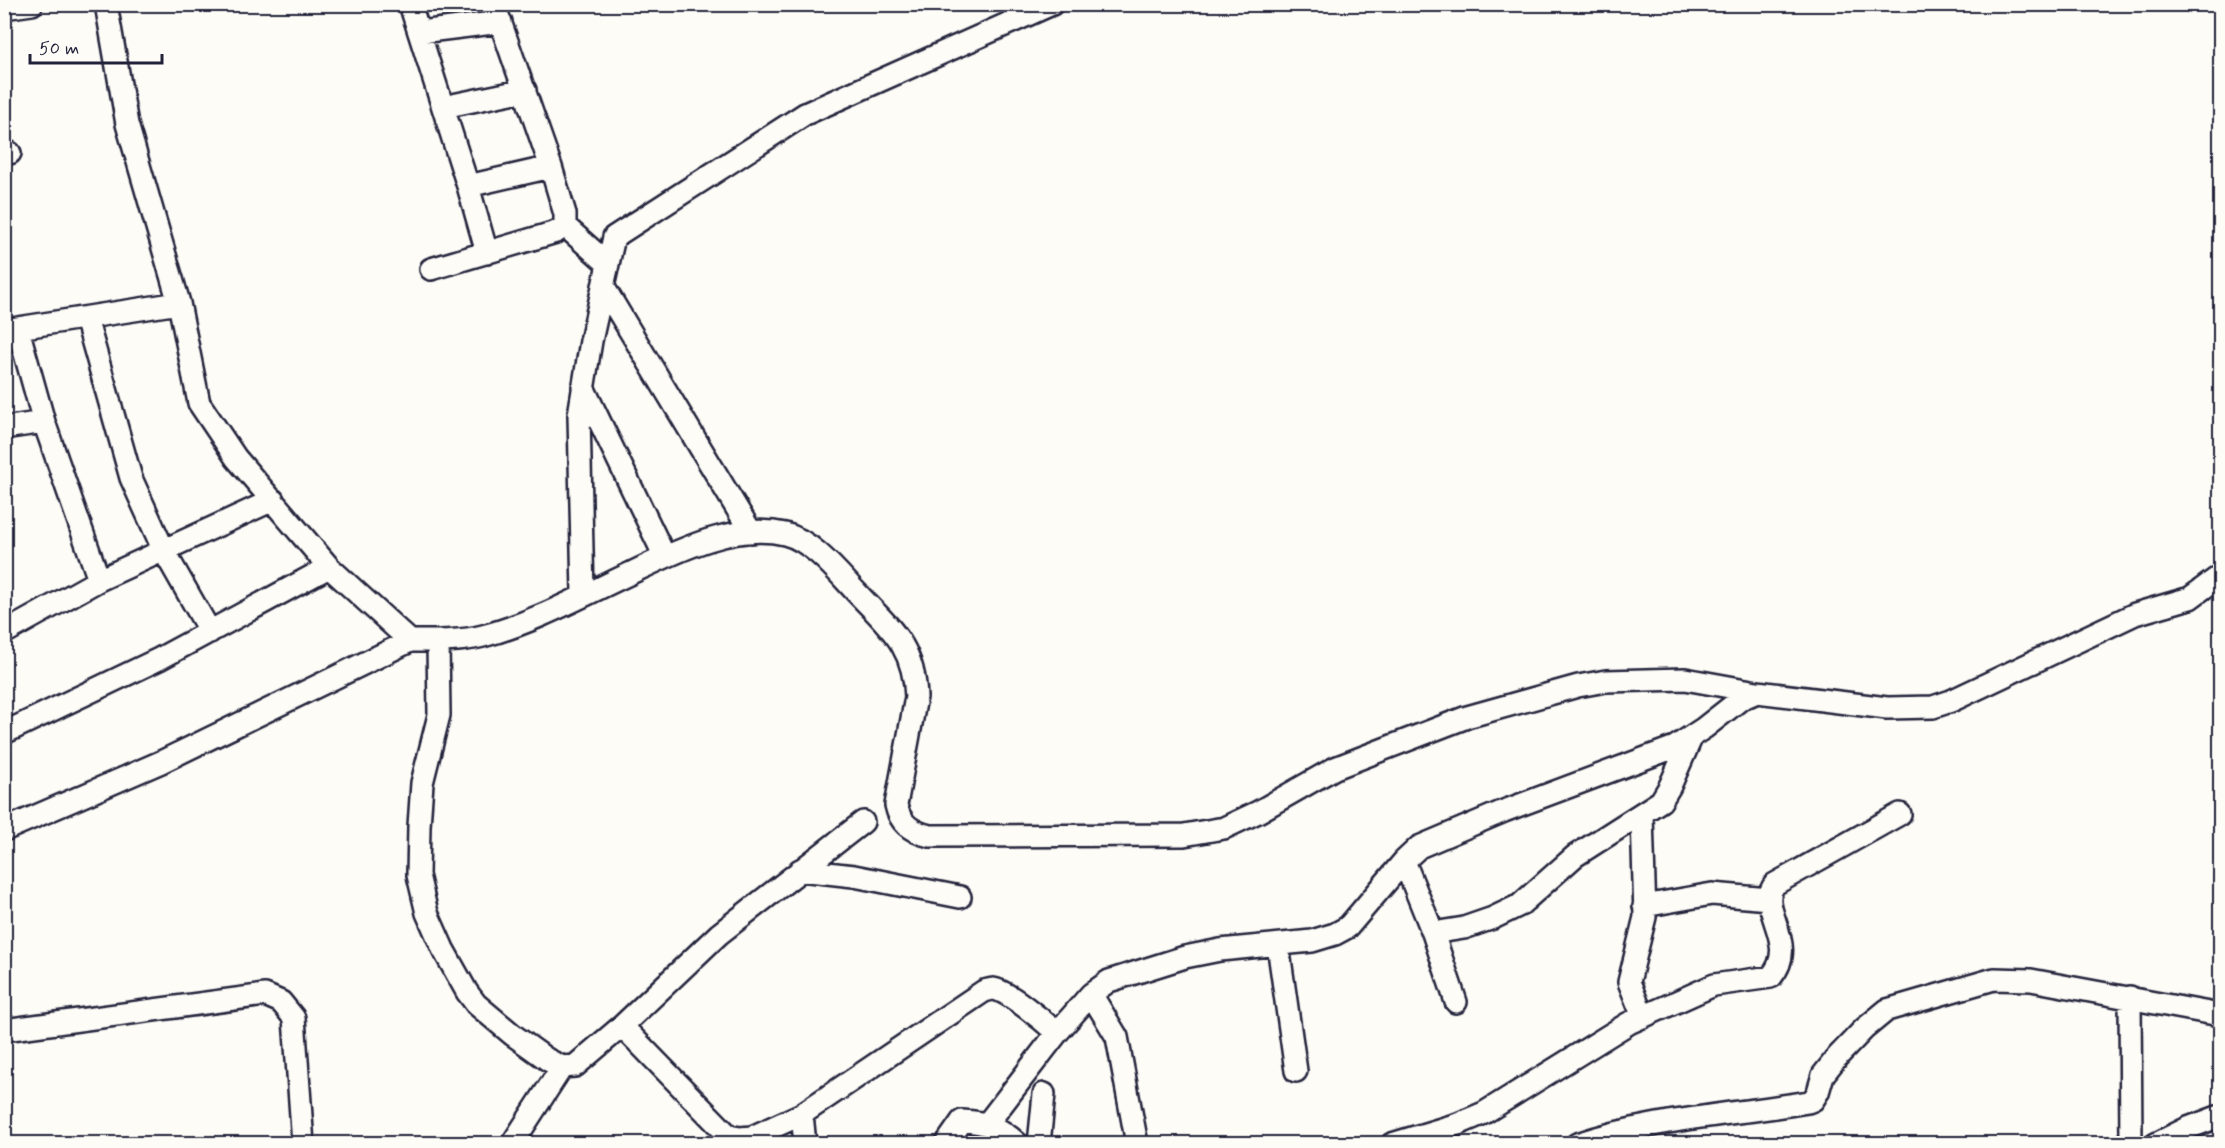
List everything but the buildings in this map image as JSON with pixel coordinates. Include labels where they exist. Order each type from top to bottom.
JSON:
[{"type":"street","points":[[4,8],[32,4]]},
{"type":"street","points":[[106,4],[127,124],[179,303],[199,403],[236,458],[329,567],[410,641]]},
{"type":"street","points":[[410,4],[487,253]]},
{"type":"street","points":[[583,595],[579,415],[614,237],[805,114],[1052,4]]},
{"type":"street","points":[[420,32],[498,13],[551,167],[565,214],[565,226],[608,264]]},
{"type":"street","points":[[443,107],[525,90]]},
{"type":"street","points":[[468,186],[551,167]]},
{"type":"street","points":[[431,269],[556,232],[565,226]]},
{"type":"street","points":[[603,286],[751,532]]},
{"type":"street","points":[[99,580],[11,329],[179,303]]},
{"type":"street","points":[[86,318],[131,478],[164,551],[210,632]]},
{"type":"street","points":[[583,387],[665,557]]},
{"type":"street","points":[[4,428],[44,422]]},
{"type":"street","points":[[4,633],[99,580],[273,500]]},
{"type":"street","points":[[4,830],[161,762],[410,641],[454,641],[483,636],[530,620],[693,544],[751,532],[786,534],[819,553],[894,633],[910,657],[916,680],[916,697],[896,805],[898,815],[910,829],[930,836],[1204,833],[1224,828],[1258,812],[1346,763],[1467,717],[1578,686],[1606,681],[1685,680],[1757,692],[1887,708],[1933,707],[1951,701],[2135,614],[2190,598],[2219,580]]},
{"type":"street","points":[[4,733],[159,659],[329,567]]},
{"type":"street","points":[[438,641],[440,715],[422,783],[419,826],[418,875],[427,914],[442,949],[476,1004],[513,1035],[562,1067],[575,1066],[622,1026],[719,934],[863,822]]},
{"type":"street","points":[[987,1124],[1057,1033],[1091,994],[1109,981],[1185,957],[1220,950],[1323,939],[1348,927],[1404,861],[1419,847],[1438,837],[1676,747],[1741,699],[1757,692]]},
{"type":"street","points":[[1433,933],[1464,928],[1520,905],[1575,856],[1661,801],[1692,736]]},
{"type":"street","points":[[1392,1143],[1458,1124],[1484,1113],[1629,1023],[1714,985],[1771,977],[1780,965],[1783,948],[1769,899],[1771,888],[1900,814]]},
{"type":"street","points":[[1642,815],[1645,917],[1629,982],[1643,1017]]},
{"type":"street","points":[[1404,861],[1433,933],[1456,1002]]},
{"type":"street","points":[[800,870],[854,876],[960,897]]},
{"type":"street","points":[[1644,906],[1712,894],[1769,899]]},
{"type":"street","points":[[1278,945],[1296,1071]]},
{"type":"street","points":[[1577,1143],[1612,1132],[1677,1120],[1808,1102],[1813,1100],[1823,1075],[1838,1056],[1864,1029],[1887,1010],[1994,979],[2031,980],[2220,1015]]},
{"type":"street","points":[[622,1026],[729,1136],[753,1140],[802,1114],[984,992],[992,989],[1001,991],[1042,1019],[1057,1033]]},
{"type":"street","points":[[4,1030],[265,994],[281,1002],[294,1018],[303,1143]]},
{"type":"street","points":[[1091,994],[1117,1037],[1137,1143]]},
{"type":"street","points":[[2130,998],[2131,1143]]},
{"type":"street","points":[[512,1143],[562,1067]]},
{"type":"street","points":[[1039,1143],[1044,1094]]},
{"type":"street","points":[[802,1114],[805,1143]]},
{"type":"street","points":[[2156,1143],[2220,1116]]},
{"type":"street","points":[[946,1143],[962,1121],[987,1124],[1003,1131],[1018,1143]]}]
